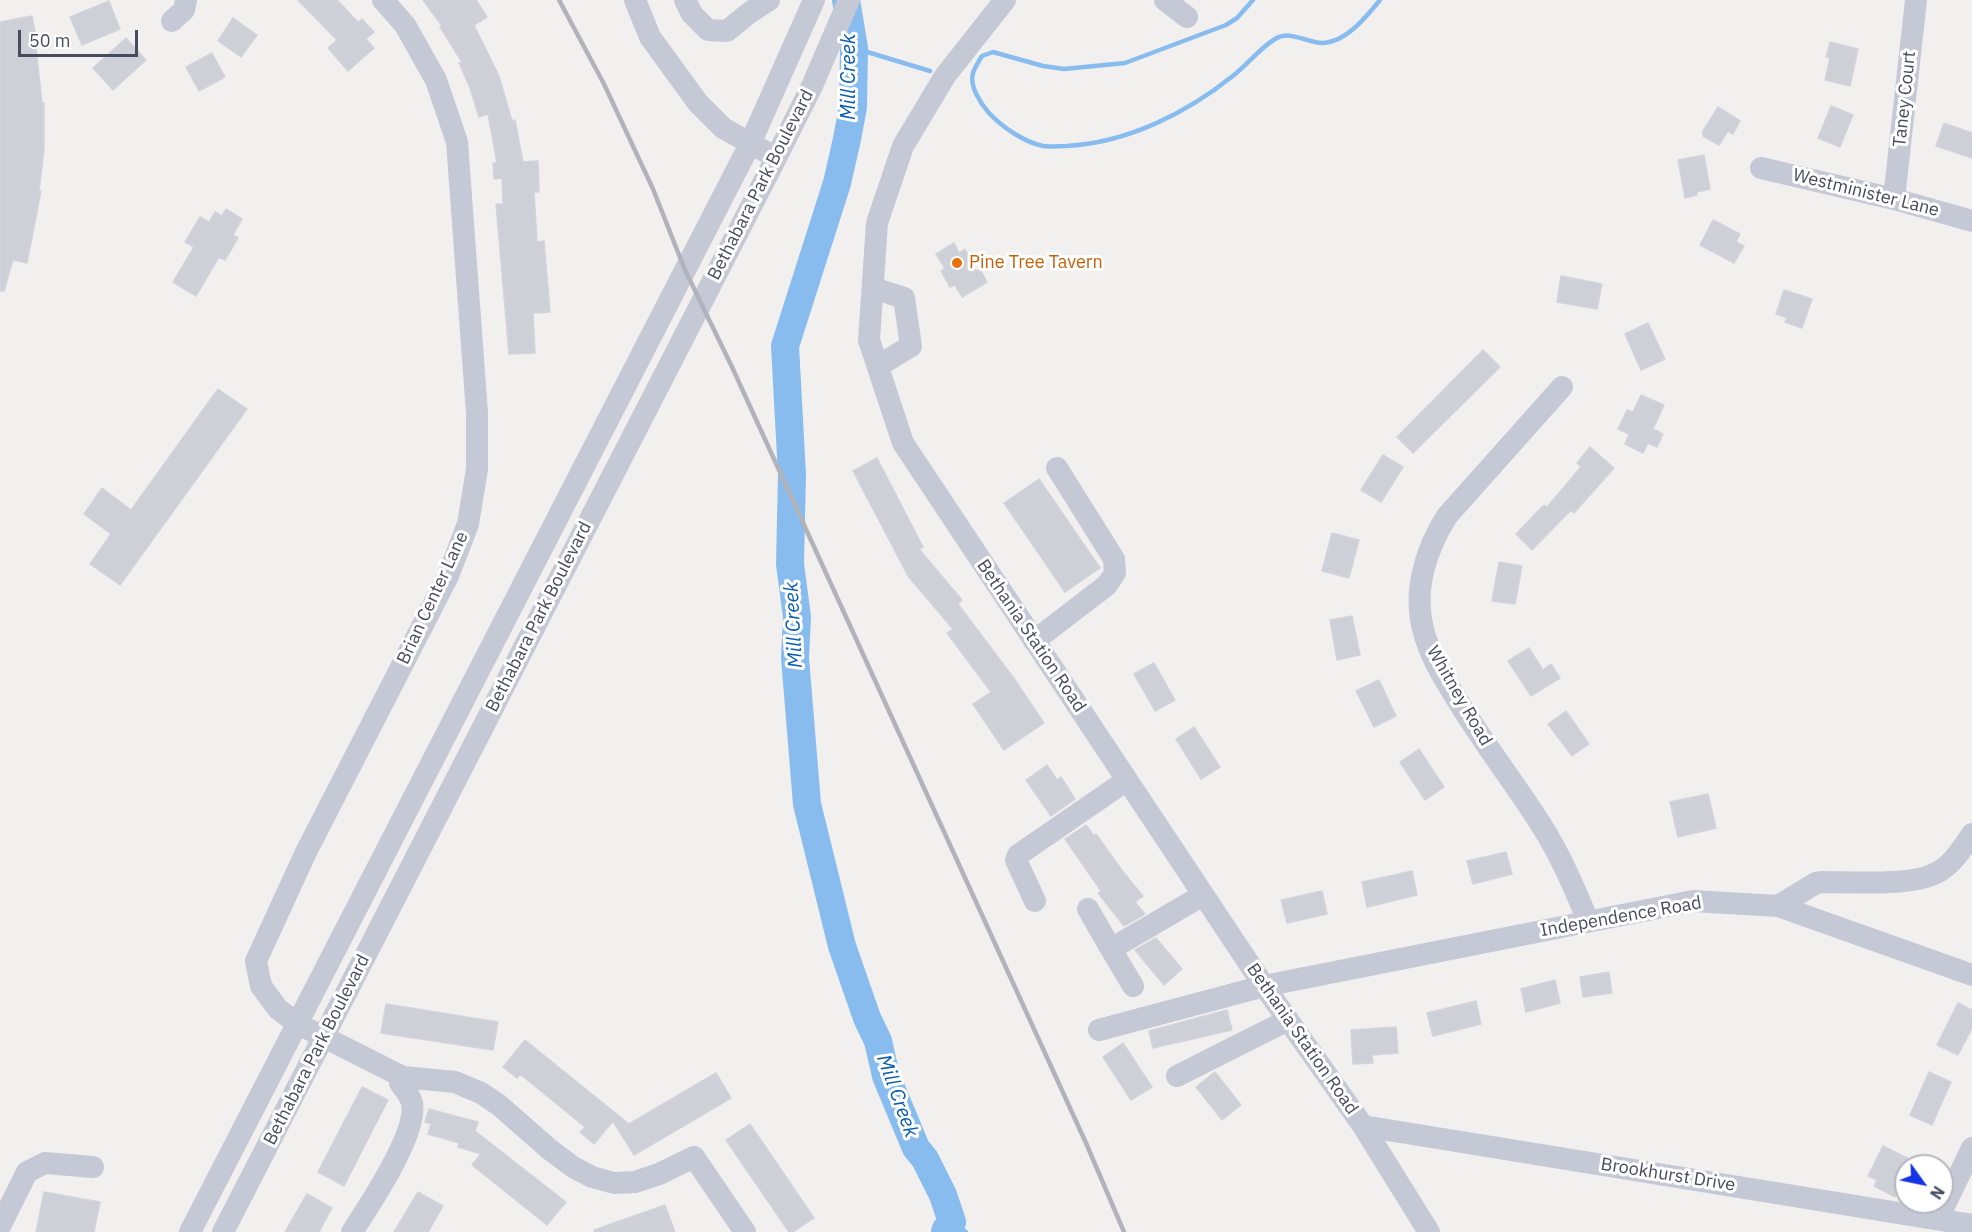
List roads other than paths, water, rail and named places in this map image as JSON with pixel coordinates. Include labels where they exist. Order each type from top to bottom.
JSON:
[{"type":"street","points":[[172,21],[184,10],[186,0]]},
{"type":"street","name":"Brian Center Lane","points":[[383,0],[405,25],[436,80],[457,142],[477,413],[477,469],[468,524],[448,576],[306,852],[256,961],[261,986],[278,1009],[323,1038],[403,1077]]},
{"type":"street","points":[[634,0],[650,37],[698,102],[723,128],[776,158]]},
{"type":"street","points":[[685,0],[692,14],[708,30],[727,31],[769,0]]},
{"type":"street","name":"Bethabara Park Boulevard","points":[[190,1232],[750,144],[814,0]]},
{"type":"street","name":"Bethabara Park Boulevard","points":[[223,1232],[776,158],[812,86],[849,0]]},
{"type":"street","name":"Bethania Station Road","points":[[1005,0],[945,76],[903,146],[877,223],[869,340],[903,443],[1264,986],[1363,1126],[1429,1232]]},
{"type":"street","points":[[1166,0],[1187,17]]},
{"type":"street","name":"Taney Court","points":[[1894,198],[1916,0]]},
{"type":"street","name":"Westminister Lane","points":[[1761,168],[1894,198],[1972,220]]},
{"type":"street","points":[[873,288],[904,298],[911,346],[878,366]]},
{"type":"street","name":"Whitney Road","points":[[1562,387],[1447,516],[1435,535],[1427,555],[1421,584],[1420,607],[1422,628],[1442,675],[1562,860],[1588,921]]},
{"type":"street","points":[[1034,641],[1107,585],[1115,573],[1114,559],[1057,468]]},
{"type":"street","points":[[1035,901],[1016,860],[1018,855],[1127,780]]},
{"type":"street","points":[[1778,906],[1823,882],[1882,882],[1920,879],[1934,875],[1961,852],[1972,834]]},
{"type":"street","points":[[1111,949],[1203,895]]},
{"type":"street","name":"Independence Road","points":[[1099,1030],[1264,986],[1694,901],[1778,906],[1972,975]]},
{"type":"street","points":[[1088,909],[1132,986]]},
{"type":"street","points":[[1177,1076],[1288,1020]]},
{"type":"street","points":[[352,1232],[391,1168],[408,1130],[412,1102],[400,1083],[403,1077],[455,1082],[469,1086],[499,1105],[573,1167],[592,1177],[614,1183],[635,1182],[659,1174],[694,1157],[745,1232]]},
{"type":"street","name":"Brookhurst Drive","points":[[1363,1126],[1972,1225]]},
{"type":"street","points":[[1938,1219],[1972,1148]]},
{"type":"street","points":[[0,1226],[27,1172],[45,1163],[93,1167]]},
{"type":"waterway","name":"Mill Creek","points":[[846,0],[854,48],[853,107],[837,183],[785,346],[792,475],[790,564],[797,617],[795,658],[807,804],[842,946],[867,1018],[878,1041],[886,1076],[916,1148],[925,1159],[943,1195],[952,1222],[945,1232]]},
{"type":"waterway","points":[[1253,0],[1237,18],[1226,25],[1125,63],[1064,69],[1043,66],[993,52],[982,56],[976,66],[972,78],[974,89],[994,118],[1007,129],[1028,141],[1046,146],[1089,144],[1155,124],[1196,102],[1216,89],[1259,51],[1281,36],[1293,36],[1318,43],[1340,38],[1369,14],[1380,0]]},
{"type":"waterway","points":[[854,48],[930,71]]},
{"type":"waterway","points":[[952,1222],[966,1232]]},
{"type":"railway","points":[[559,0],[604,84],[653,189],[685,270],[732,367],[1086,1143],[1124,1232]]},
{"type":"place","name":"Pine Tree Tavern","points":[[957,263]]}]
